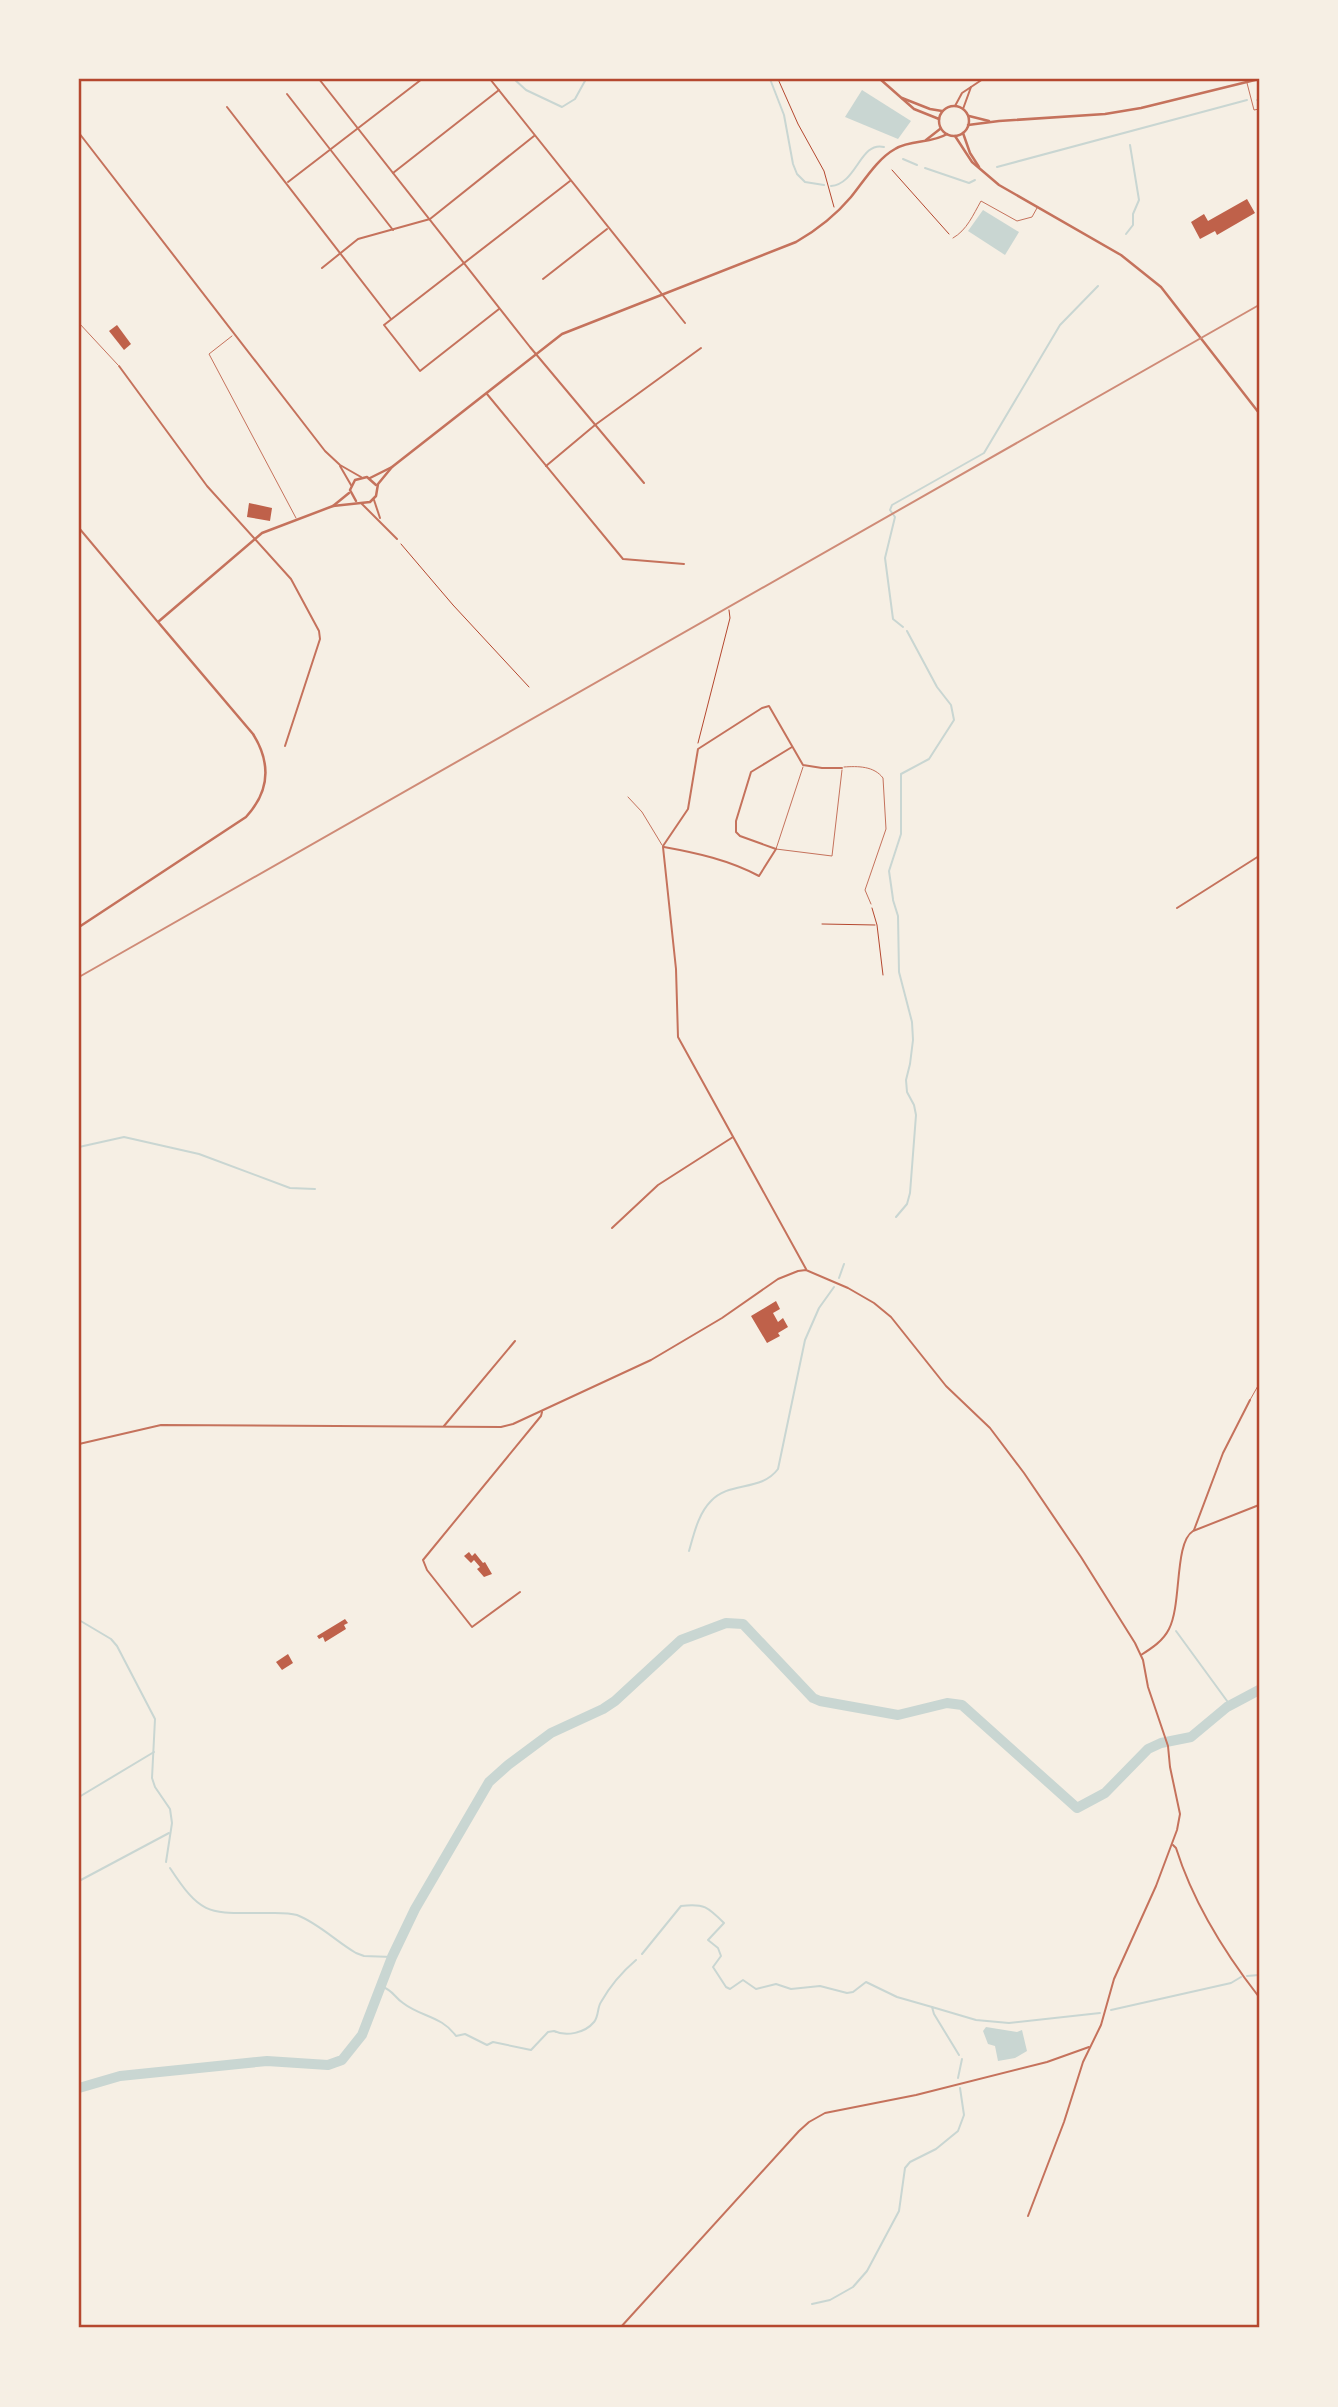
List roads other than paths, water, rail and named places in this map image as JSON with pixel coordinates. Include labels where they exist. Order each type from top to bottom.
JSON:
[{"type":"street","points":[[319,79],[536,354],[644,483]]},
{"type":"street","points":[[287,183],[422,79]]},
{"type":"street","points":[[490,79],[685,323]]},
{"type":"street","points":[[880,79],[914,108],[939,119]]},
{"type":"street","points":[[899,97],[943,111],[955,106],[962,93],[983,79]]},
{"type":"street","points":[[968,125],[989,121],[1105,114],[1141,108],[1259,79]]},
{"type":"street","points":[[963,109],[972,86]]},
{"type":"street","points":[[392,173],[499,90]]},
{"type":"street","points":[[287,93],[394,231]]},
{"type":"street","points":[[943,111],[939,119],[941,128],[954,136],[963,133],[968,125],[968,116],[963,109],[955,106]]},
{"type":"street","points":[[227,107],[391,319]]},
{"type":"street","points":[[968,116],[989,121]]},
{"type":"street","points":[[926,140],[941,128]]},
{"type":"street","points":[[79,133],[324,451],[360,477],[370,478],[392,467],[568,331],[784,248],[812,232],[836,212],[889,153],[899,147],[936,140],[947,134]]},
{"type":"street","points":[[963,133],[970,153],[981,170]]},
{"type":"street","points":[[322,268],[365,236],[394,231],[430,219],[534,136]]},
{"type":"street","points":[[954,136],[972,162],[999,185],[1147,273],[1175,301],[1259,413]]},
{"type":"street","points":[[499,308],[420,370],[384,325],[570,181]]},
{"type":"street","points":[[543,279],[608,228]]},
{"type":"street","points":[[545,466],[595,425],[701,348]]},
{"type":"street","points":[[119,366],[206,486],[291,579],[320,636],[285,746]]},
{"type":"street","points":[[486,393],[623,559],[684,564]]},
{"type":"street","points":[[340,465],[351,486],[352,497],[380,519],[397,539]]},
{"type":"street","points":[[380,519],[374,499],[377,487],[392,467]]},
{"type":"street","points":[[351,486],[360,477]]},
{"type":"street","points":[[370,478],[377,487]]},
{"type":"street","points":[[333,506],[351,491]]},
{"type":"street","points":[[158,622],[262,533],[333,506],[374,499]]},
{"type":"street","points":[[79,528],[253,734],[262,749],[265,766],[263,789],[246,817],[79,927]]},
{"type":"street","points":[[806,1270],[678,1037],[676,969],[663,847],[688,809],[698,749],[769,706],[803,765],[842,768]]},
{"type":"street","points":[[663,847],[706,856],[759,876],[776,849],[740,836],[736,832],[736,821],[751,772],[792,747]]},
{"type":"street","points":[[1177,908],[1259,856]]},
{"type":"street","points":[[612,1228],[657,1185],[680,1168],[734,1137]]},
{"type":"street","points":[[79,1444],[161,1425],[501,1427],[542,1411],[651,1360],[722,1318],[778,1279],[798,1270],[806,1270],[837,1282],[882,1308],[946,1386],[990,1428],[1024,1473],[1081,1557],[1140,1655],[1168,1746],[1170,1768],[1180,1808],[1179,1823],[1172,1844],[1114,1979],[1101,2025],[1090,2047],[1028,2216]]},
{"type":"street","points":[[443,1427],[515,1341]]},
{"type":"street","points":[[1193,1531],[1223,1453],[1250,1400]]},
{"type":"street","points":[[520,1592],[472,1627],[427,1570],[424,1560],[541,1416],[542,1411]]},
{"type":"street","points":[[1140,1655],[1160,1641],[1173,1619],[1179,1587],[1181,1550],[1186,1536],[1259,1505]]},
{"type":"street","points":[[1172,1844],[1176,1848],[1188,1882],[1224,1948],[1259,1997]]},
{"type":"street","points":[[620,2328],[799,2131],[817,2116],[892,2101],[1039,2064],[1090,2047]]},
{"type":"lane","points":[[1247,82],[1254,110],[1259,109]]},
{"type":"lane","points":[[953,238],[971,221],[981,201],[1017,222],[1032,217],[1037,208]]},
{"type":"lane","points":[[79,323],[119,366]]},
{"type":"lane","points":[[234,334],[209,354],[297,520]]},
{"type":"lane","points":[[803,765],[776,849],[832,856],[842,768],[856,766],[871,769],[883,778],[886,829],[865,890],[871,904]]},
{"type":"lane","points":[[628,797],[642,812],[663,847]]},
{"type":"lane","points":[[758,881],[759,876]]},
{"type":"lane","points":[[1250,1400],[1259,1384]]},
{"type":"waterway","points":[[514,79],[526,90],[562,107],[575,99],[586,79]]},
{"type":"waterway","points":[[770,79],[784,115],[797,174],[805,182],[824,185]]},
{"type":"waterway","points":[[997,167],[1247,100]]},
{"type":"waterway","points":[[1126,234],[1133,225],[1133,214],[1139,200],[1130,145]]},
{"type":"waterway","points":[[831,186],[840,184],[847,178],[869,150],[884,147]]},
{"type":"waterway","points":[[903,159],[917,165]]},
{"type":"waterway","points":[[925,168],[969,183],[975,180]]},
{"type":"waterway","points":[[903,627],[893,619],[885,558],[895,517],[890,510],[892,505],[984,453],[1060,325],[1098,286]]},
{"type":"waterway","points":[[893,899],[889,871],[901,834],[901,774],[929,759],[954,720],[951,705],[937,687],[907,631]]},
{"type":"waterway","points":[[893,900],[898,916],[899,972],[912,1022],[913,1040],[906,1080],[907,1092],[916,1115],[910,1193],[907,1204],[896,1217]]},
{"type":"waterway","points":[[79,1147],[124,1137],[199,1154],[290,1188],[315,1189]]},
{"type":"waterway","points":[[839,1278],[844,1264]]},
{"type":"waterway","points":[[689,1551],[700,1518],[711,1501],[727,1491],[763,1481],[778,1469],[805,1340],[819,1308],[834,1287]]},
{"type":"waterway","points":[[79,1620],[111,1639],[117,1646],[155,1719],[152,1778],[170,1809],[172,1823],[166,1862]]},
{"type":"waterway","points":[[79,2088],[120,2076],[267,2061],[328,2065],[342,2060],[362,2035],[392,1957],[415,1909],[489,1782],[551,1733],[615,1701],[681,1640],[726,1623],[743,1624],[813,1698],[820,1701],[898,1715],[947,1703],[962,1705],[1077,1808],[1105,1793],[1148,1749],[1161,1743],[1191,1737],[1227,1707],[1259,1690]]},
{"type":"waterway","points":[[1176,1631],[1230,1705]]},
{"type":"waterway","points":[[79,1797],[154,1752]]},
{"type":"waterway","points":[[79,1881],[169,1833]]},
{"type":"waterway","points":[[170,1868],[190,1896],[208,1909],[231,1913],[297,1915],[356,1953],[392,1957]]},
{"type":"waterway","points":[[642,1954],[681,1906],[695,1905],[709,1910],[724,1923],[708,1940],[718,1948],[721,1956],[713,1967],[730,1989],[743,1980],[756,1989],[776,1984],[791,1989],[820,1986],[847,1993],[853,1992],[866,1982],[897,1997],[932,2007]]},
{"type":"waterway","points":[[381,1986],[410,2008],[438,2020],[456,2036],[465,2034],[487,2045],[493,2042],[531,2050],[548,2032],[575,2033],[590,2026],[596,2020],[600,2004],[608,1990],[636,1960]]},
{"type":"waterway","points":[[1247,1976],[1259,1975]]},
{"type":"waterway","points":[[1111,2010],[1231,1983],[1241,1977]]},
{"type":"waterway","points":[[959,2055],[932,2007],[976,2020],[1009,2023],[1100,2013]]},
{"type":"waterway","points":[[958,2078],[962,2059]]},
{"type":"waterway","points":[[812,2304],[830,2300],[853,2287],[867,2271],[899,2211],[905,2168],[910,2162],[936,2149],[958,2131],[964,2115],[960,2088]]},
{"type":"railway","points":[[79,977],[1259,305]]}]
